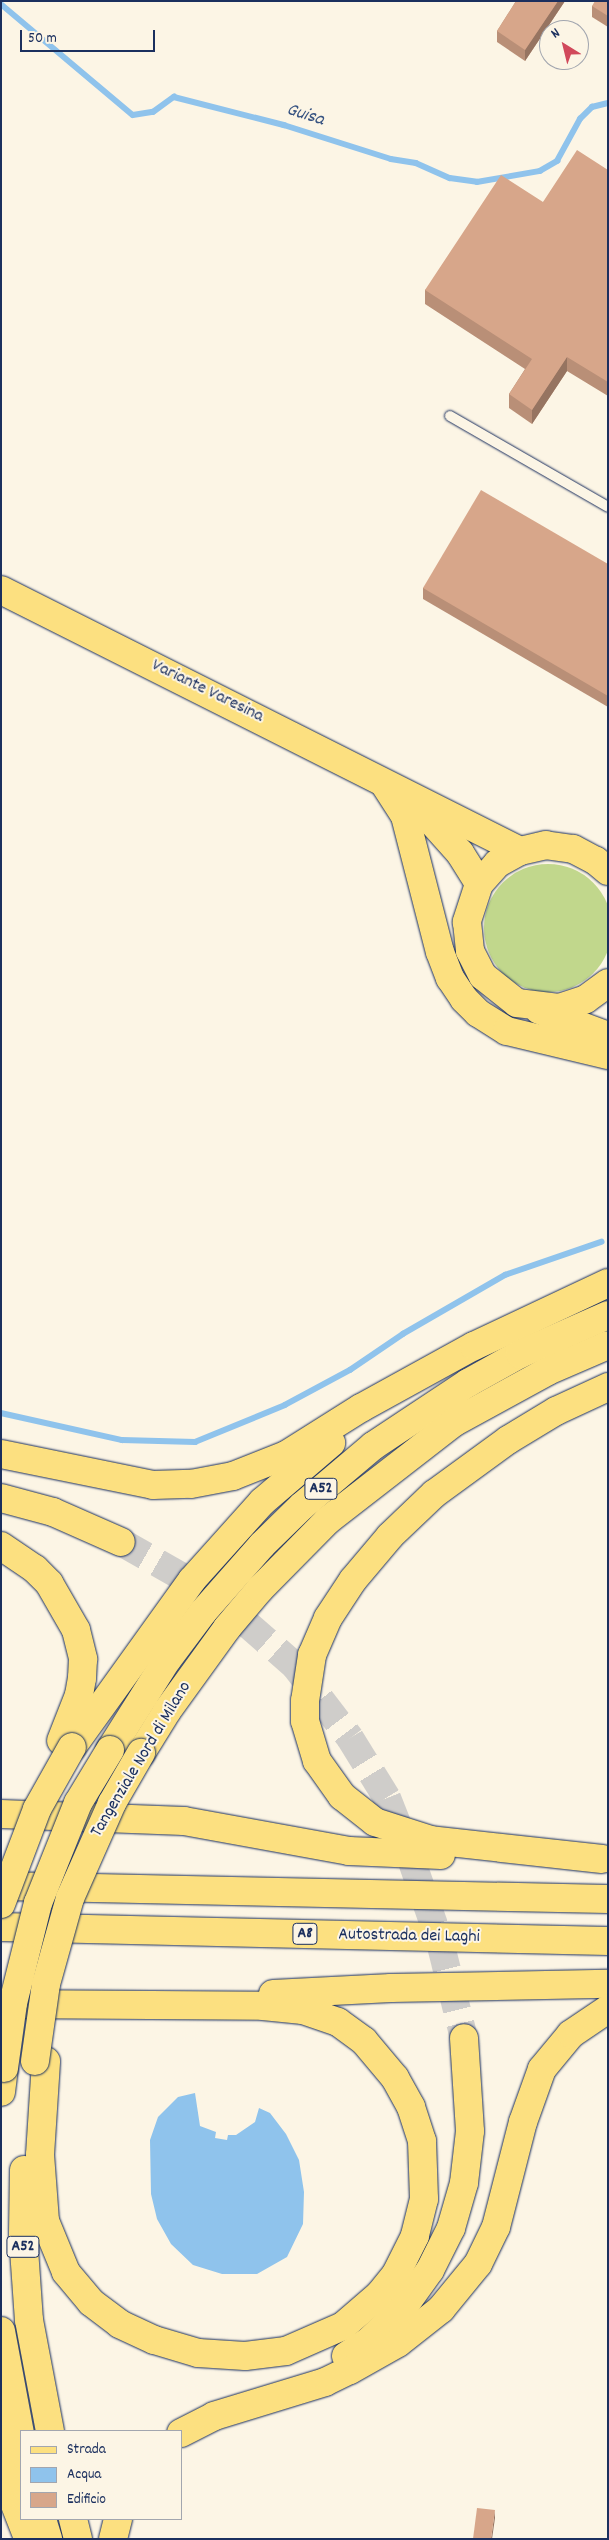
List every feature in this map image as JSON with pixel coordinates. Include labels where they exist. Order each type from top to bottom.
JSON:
[{"type":"main road","name":"Variante Varesina","points":[[1,590],[520,851]]},
{"type":"main road","points":[[381,780],[405,816],[440,952],[450,978],[464,999],[478,1013],[507,1031],[608,1055]]},
{"type":"main road","name":"Variante Varesina","points":[[410,797],[460,853],[479,884]]},
{"type":"main road","points":[[608,871],[596,861],[573,849],[546,845],[520,851],[497,864],[479,884],[467,922],[467,937],[476,964],[498,991],[531,1007],[608,1036]]},
{"type":"main road","points":[[531,1007],[552,1008],[573,1005],[608,983]]},
{"type":"main road","points":[[1,1454],[125,1482],[174,1486],[211,1481],[252,1470],[286,1454],[361,1408],[517,1324],[608,1283]]},
{"type":"main road","name":"Tangenziale Nord di Milano","points":[[3,2080],[13,2003],[38,1903],[78,1804],[167,1660],[203,1612],[262,1545],[302,1506],[373,1446],[468,1383],[520,1354],[608,1315]]},
{"type":"main road","name":"Tangenziale Nord di Milano","points":[[50,2430],[29,2320],[22,2234],[25,2155],[40,2061],[46,1984],[70,1898],[89,1850],[141,1753],[167,1711],[227,1628],[260,1589],[328,1520],[453,1423],[548,1372],[608,1345]]},
{"type":"main road","points":[[65,1747],[192,1580],[262,1502],[327,1446],[434,1370]]},
{"type":"main road","points":[[605,1859],[430,1840],[375,1822],[342,1796],[317,1761],[305,1721],[304,1701],[312,1655],[328,1618],[353,1580],[390,1536],[434,1494],[508,1440],[556,1411],[608,1387]]},
{"type":"main road","points":[[1,1498],[52,1512],[121,1542]]},
{"type":"main road","points":[[1,1546],[27,1563],[49,1583],[68,1612],[83,1659],[79,1695],[65,1747],[16,1860],[1,1904]]},
{"type":"main road","points":[[1,1814],[184,1821],[315,1846],[376,1854],[605,1859]]},
{"type":"main road","points":[[1,1886],[608,1899]]},
{"type":"main road","name":"Autostrada dei Laghi","points":[[1,1927],[608,1941]]},
{"type":"main road","points":[[167,2004],[355,1989],[608,1984]]},
{"type":"main road","points":[[1,2004],[167,2004],[278,2007],[323,2015],[364,2041],[404,2091],[417,2124],[424,2159],[424,2199],[420,2220],[406,2256],[380,2294],[363,2311],[326,2336],[286,2351],[244,2356],[198,2353],[135,2333],[91,2302],[58,2256],[42,2203],[40,2061]]},
{"type":"main road","points":[[241,2406],[325,2382],[350,2370],[413,2333],[454,2296],[478,2264],[496,2227],[523,2122],[542,2069],[571,2034],[608,2009]]},
{"type":"main road","points":[[182,2433],[335,2363],[369,2341],[402,2309],[430,2270],[451,2228],[464,2183],[470,2107],[464,2038]]},
{"type":"main road","points":[[1,2331],[20,2434]]},
{"type":"main road","points":[[1,2422],[20,2503]]},
{"type":"main road","points":[[1,2464],[20,2503]]},
{"type":"main road","points":[[73,2520],[78,2539]]},
{"type":"main road","points":[[113,2539],[118,2520]]},
{"type":"lane","points":[[450,416],[608,507]]},
{"type":"green space","points":[[548,864],[573,868],[594,882],[608,903],[610,911],[610,945],[608,953],[594,974],[573,988],[548,992],[523,988],[502,974],[488,953],[484,928],[488,903],[502,882],[523,868]]},
{"type":"water","points":[[195,2093],[200,2126],[216,2132],[215,2138],[227,2140],[228,2135],[236,2135],[255,2122],[259,2108],[270,2113],[286,2134],[299,2160],[304,2192],[303,2224],[287,2257],[257,2274],[222,2274],[193,2265],[171,2244],[157,2219],[151,2194],[150,2140],[158,2117],[178,2097]]},
{"type":"building","points":[[516,1],[558,1],[545,20],[539,20],[539,29],[525,50],[497,31]]},
{"type":"building","points":[[595,1],[608,1],[608,16],[592,6]]},
{"type":"building","points":[[577,150],[608,170],[608,382],[567,357],[532,410],[509,394],[532,359],[425,290],[501,175],[543,202]]},
{"type":"building","points":[[481,490],[608,564],[608,696],[423,588]]},
{"type":"building","points":[[477,2508],[495,2510],[491,2539],[473,2539]]},
{"type":"waterway","name":"Guisa","points":[[1,4],[133,115],[153,112],[174,97],[284,125],[391,159],[416,163],[450,178],[477,182],[540,171],[557,161],[580,119],[592,107],[608,103]]},
{"type":"waterway","points":[[1,1413],[122,1440],[195,1442],[285,1405],[350,1370],[403,1334],[505,1275],[601,1242]]},
{"type":"tunnel","points":[[121,1542],[214,1595],[295,1666],[350,1738],[387,1798],[411,1859],[440,1942],[464,2038]]}]
